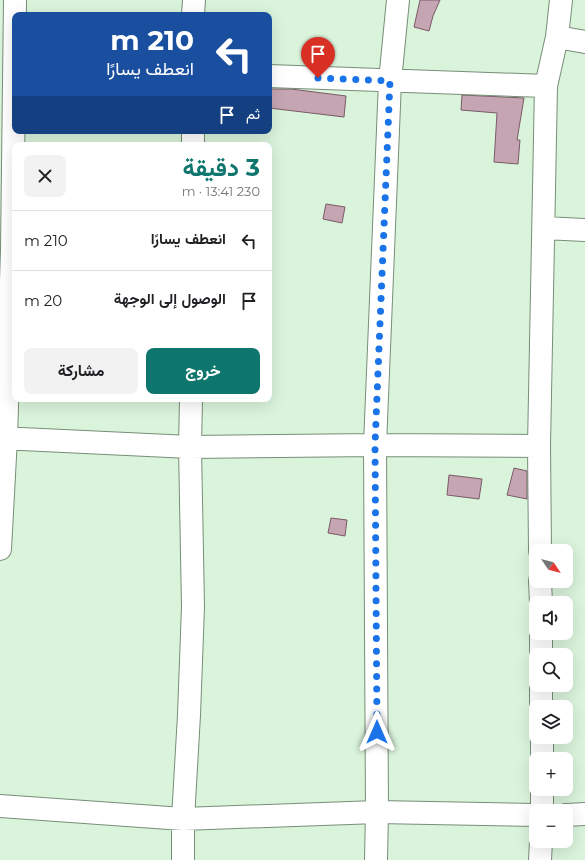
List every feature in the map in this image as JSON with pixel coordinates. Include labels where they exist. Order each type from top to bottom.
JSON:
[{"type":"street","points":[[14,12],[15,0]]},
{"type":"street","points":[[193,12],[194,0]]},
{"type":"street","points":[[376,860],[375,445],[390,81],[398,0]]},
{"type":"street","points":[[540,544],[540,446],[546,86],[557,37],[561,0]]},
{"type":"street","points":[[557,37],[585,42]]},
{"type":"street","points":[[0,549],[3,438],[12,250],[10,71],[12,43]]},
{"type":"street","points":[[272,76],[546,86]]},
{"type":"street","points":[[544,228],[585,230]]},
{"type":"street","points":[[183,860],[183,819],[189,715],[192,608],[191,402]]},
{"type":"street","points":[[3,438],[190,448],[375,445],[540,446]]},
{"type":"street","points":[[0,806],[183,819],[377,812],[529,815]]},
{"type":"street","points":[[573,815],[585,814]]},
{"type":"street","points":[[540,860],[541,848]]},
{"type":"building","points":[[420,0],[440,0],[433,16],[429,31],[414,27]]},
{"type":"building","points":[[272,89],[291,89],[346,96],[344,117],[272,108]]},
{"type":"building","points":[[462,95],[524,98],[517,140],[520,140],[518,164],[494,162],[497,113],[461,110]]},
{"type":"building","points":[[326,204],[345,207],[342,223],[323,219]]},
{"type":"building","points":[[514,468],[527,471],[527,499],[507,495]]},
{"type":"building","points":[[449,475],[482,479],[479,499],[447,495]]},
{"type":"building","points":[[331,518],[347,520],[345,536],[328,533]]},
{"type":"route","points":[[318,78],[390,81],[375,445],[377,732]]}]
